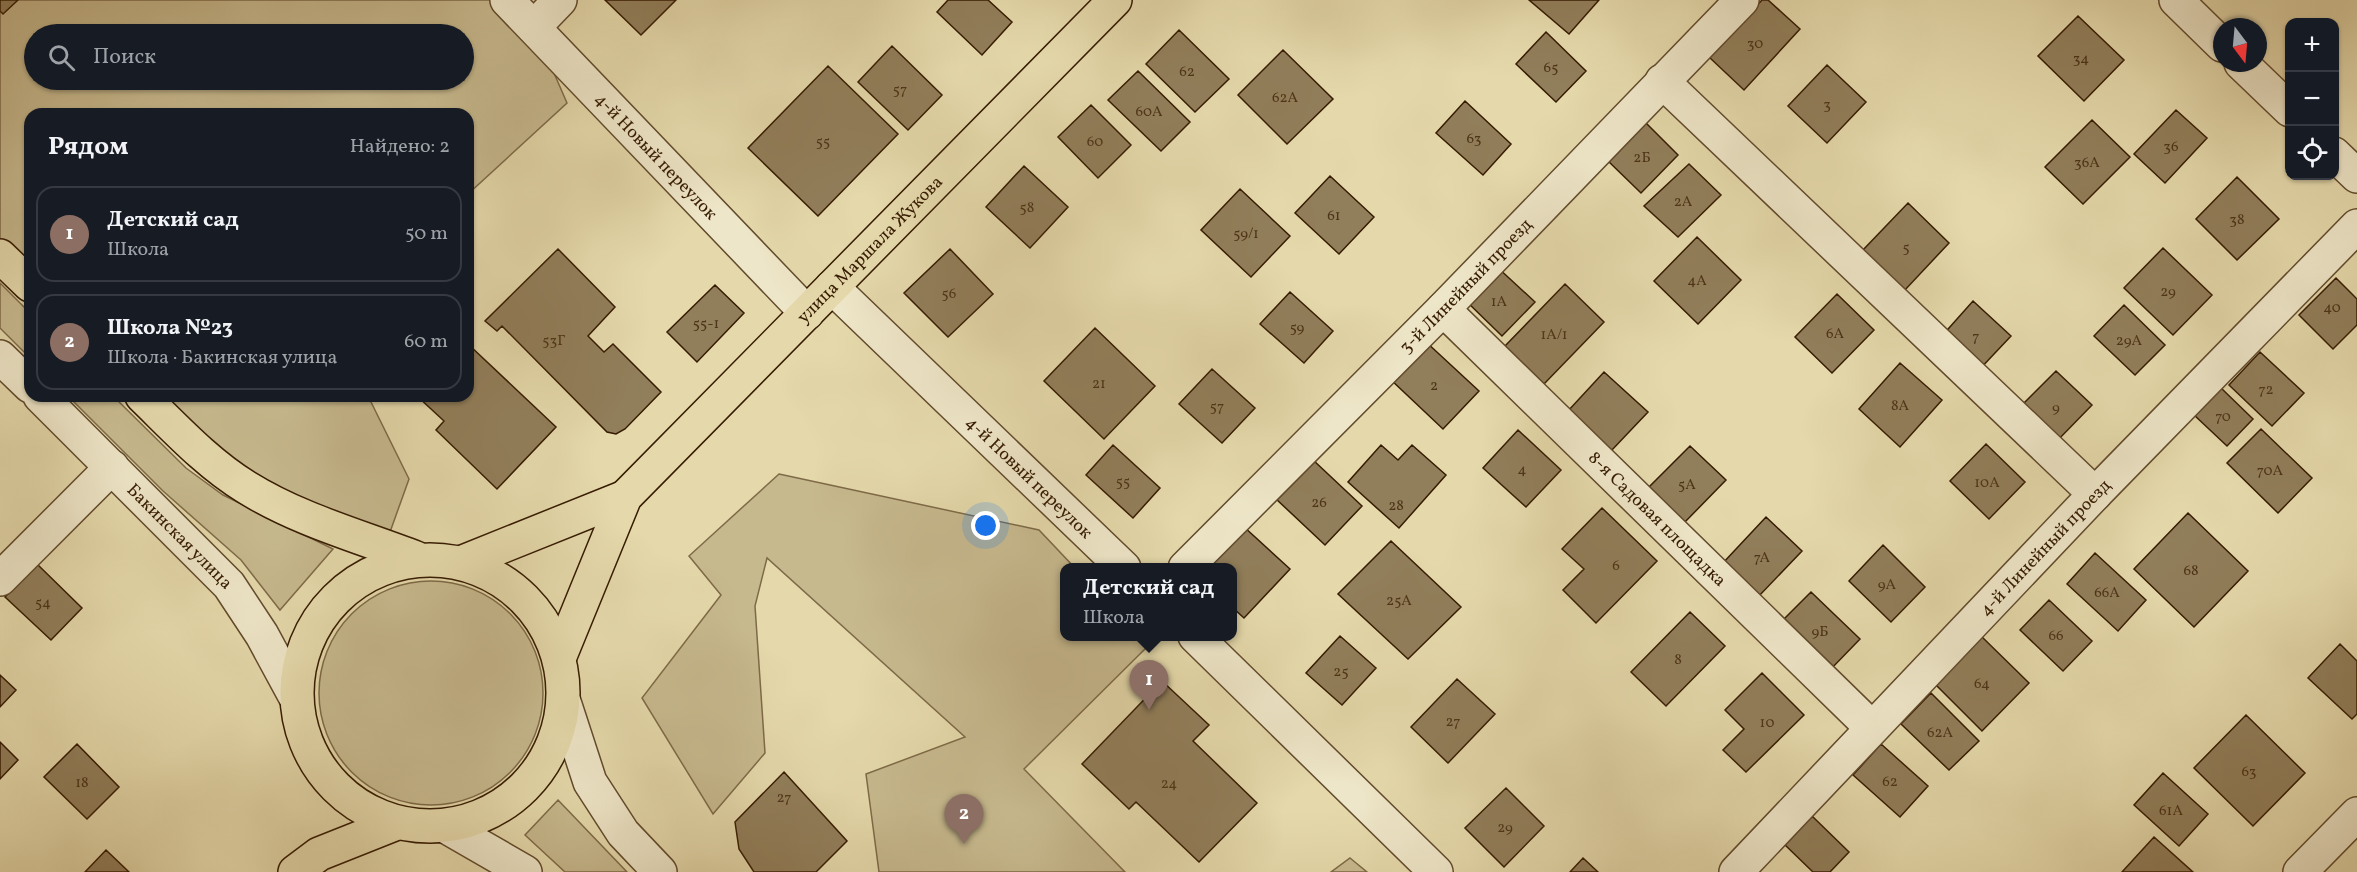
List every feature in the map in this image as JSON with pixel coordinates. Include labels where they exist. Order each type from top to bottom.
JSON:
[{"type":"main road","name":"улица Маршала Жукова","points":[[560,656],[625,497],[1116,0]]},
{"type":"main road","points":[[0,256],[24,279]]},
{"type":"main road","points":[[148,402],[200,453],[246,487],[306,518],[416,558],[463,562],[506,581],[540,614],[560,656],[564,702],[553,747],[527,786],[490,813],[445,826],[398,824],[354,804],[321,772],[300,730],[295,696],[307,638],[333,599],[371,571],[416,558]]},
{"type":"main road","name":"улица Маршала Жукова","points":[[463,562],[625,497]]},
{"type":"main road","points":[[295,872],[319,854],[398,824]]},
{"type":"street","name":"4-й Новый переулок","points":[[507,0],[807,313]]},
{"type":"street","points":[[534,27],[560,0]]},
{"type":"street","name":"3-й Линейный проезд","points":[[1189,563],[1443,309],[1742,0]]},
{"type":"street","points":[[2176,0],[2213,36]]},
{"type":"street","points":[[2250,72],[2285,106]]},
{"type":"street","points":[[1662,81],[2095,495]]},
{"type":"street","points":[[2339,159],[2357,176]]},
{"type":"street","name":"4-й Линейный проезд","points":[[1736,872],[2095,495],[2357,226]]},
{"type":"street","name":"4-й Новый переулок","points":[[832,288],[1120,563]]},
{"type":"street","name":"8-я Садовая площадка","points":[[1443,309],[1872,728]]},
{"type":"street","points":[[0,357],[24,380]]},
{"type":"street","name":"Бакинская улица","points":[[46,402],[229,585],[262,635],[295,696]]},
{"type":"street","points":[[0,579],[112,467]]},
{"type":"street","points":[[1200,641],[1436,872]]},
{"type":"street","points":[[564,702],[590,782],[624,833],[660,872]]},
{"type":"street","points":[[2300,872],[2357,814]]},
{"type":"street","points":[[445,826],[525,872]]},
{"type":"shaded area","points":[[0,0],[507,0],[534,27],[567,103],[474,188],[474,108],[24,108],[24,279],[0,256]]},
{"type":"shaded area","points":[[0,283],[24,307],[24,352],[0,328]]},
{"type":"shaded area","points":[[74,402],[119,402],[186,468],[223,495],[333,549],[280,610],[241,560],[163,491]]},
{"type":"shaded area","points":[[150,402],[371,402],[409,479],[385,546],[306,518]]},
{"type":"shaded area","points":[[779,474],[1039,530],[1070,563],[1060,563],[1060,641],[1141,641],[1147,647],[1024,769],[1125,872],[879,872],[866,774],[965,737],[767,558],[755,606],[765,753],[713,814],[642,698],[721,595],[689,556]]},
{"type":"shaded area","points":[[431,581],[453,583],[484,594],[510,614],[530,640],[541,671],[543,693],[541,715],[530,746],[510,772],[484,792],[453,803],[431,805],[409,803],[378,792],[352,772],[332,746],[321,715],[319,693],[321,671],[332,640],[352,614],[378,594],[409,583]]},
{"type":"shaded area","points":[[558,800],[627,872],[565,872],[525,835]]},
{"type":"shaded area","points":[[1350,858],[1367,872],[1331,872]]},
{"type":"building","points":[[0,0],[18,0],[3,14],[0,11]]},
{"type":"building","points":[[605,0],[676,0],[641,35]]},
{"type":"building","points":[[948,0],[988,0],[1012,22],[982,55],[937,12]]},
{"type":"building","points":[[1529,0],[1599,0],[1569,34]]},
{"type":"building","points":[[1762,0],[1768,0],[1800,29],[1744,90],[1709,57]]},
{"type":"building","points":[[2078,16],[2124,60],[2084,101],[2038,56]]},
{"type":"building","points":[[1179,30],[1229,79],[1195,112],[1146,64]]},
{"type":"building","points":[[1546,32],[1586,71],[1556,102],[1516,64]]},
{"type":"building","points":[[892,46],[942,95],[908,130],[858,82]]},
{"type":"building","points":[[1283,50],[1333,99],[1287,144],[1238,95]]},
{"type":"building","points":[[1827,65],[1866,102],[1827,143],[1788,106]]},
{"type":"building","points":[[828,66],[898,134],[818,216],[748,148]]},
{"type":"building","points":[[1138,71],[1190,122],[1161,151],[1108,100]]},
{"type":"building","points":[[1465,101],[1511,144],[1483,175],[1436,133]]},
{"type":"building","points":[[1091,105],[1131,145],[1098,178],[1058,137]]},
{"type":"building","points":[[2176,110],[2207,138],[2165,183],[2134,154]]},
{"type":"building","points":[[1643,120],[1678,155],[1641,193],[1606,159]]},
{"type":"building","points":[[2092,120],[2130,157],[2083,204],[2045,167]]},
{"type":"building","points":[[1689,164],[1721,195],[1678,237],[1644,206]]},
{"type":"building","points":[[1024,166],[1068,207],[1030,248],[986,207]]},
{"type":"building","points":[[1330,176],[1374,217],[1339,254],[1295,213]]},
{"type":"building","points":[[2237,177],[2279,219],[2237,260],[2196,219]]},
{"type":"building","points":[[1240,189],[1290,236],[1251,277],[1201,230]]},
{"type":"building","points":[[1908,203],[1949,243],[1904,291],[1862,251]]},
{"type":"building","points":[[1697,237],[1741,280],[1698,324],[1654,281]]},
{"type":"building","points":[[2163,248],[2212,295],[2173,335],[2124,288]]},
{"type":"building","points":[[558,249],[615,307],[588,336],[604,352],[613,344],[661,392],[625,429],[616,434],[607,432],[502,326],[497,331],[485,321]]},
{"type":"building","points":[[950,249],[993,294],[948,337],[904,293]]},
{"type":"building","points":[[1496,266],[1535,302],[1502,336],[1464,299]]},
{"type":"building","points":[[2336,278],[2357,299],[2357,325],[2333,349],[2299,315]]},
{"type":"building","points":[[1565,284],[1604,322],[1544,384],[1505,346]]},
{"type":"building","points":[[715,285],[744,313],[697,362],[667,332]]},
{"type":"building","points":[[1290,292],[1333,331],[1304,363],[1260,324]]},
{"type":"building","points":[[1837,294],[1874,330],[1832,373],[1795,337]]},
{"type":"building","points":[[1973,301],[2011,336],[1978,371],[1941,337]]},
{"type":"building","points":[[2124,305],[2165,345],[2135,375],[2094,336]]},
{"type":"building","points":[[1095,328],[1155,386],[1104,439],[1044,381]]},
{"type":"building","points":[[1425,341],[1479,391],[1443,429],[1389,378]]},
{"type":"building","points":[[474,350],[556,427],[497,489],[436,430],[444,421],[423,402],[474,402]]},
{"type":"building","points":[[2260,352],[2304,393],[2272,426],[2229,385]]},
{"type":"building","points":[[1900,363],[1942,400],[1900,447],[1859,409]]},
{"type":"building","points":[[1212,369],[1255,408],[1222,443],[1179,404]]},
{"type":"building","points":[[2056,371],[2092,405],[2055,443],[2019,408]]},
{"type":"building","points":[[1604,372],[1648,412],[1611,451],[1568,411]]},
{"type":"building","points":[[2220,387],[2253,419],[2227,446],[2193,414]]},
{"type":"building","points":[[2261,429],[2312,478],[2278,513],[2227,463]]},
{"type":"building","points":[[1518,430],[1561,470],[1526,507],[1483,468]]},
{"type":"building","points":[[1986,444],[2025,482],[1989,519],[1950,481]]},
{"type":"building","points":[[1113,445],[1160,488],[1133,518],[1086,475]]},
{"type":"building","points":[[1381,445],[1398,460],[1412,445],[1446,475],[1399,528],[1348,482]]},
{"type":"building","points":[[1690,446],[1726,480],[1684,523],[1648,488]]},
{"type":"building","points":[[1312,459],[1362,506],[1325,545],[1275,498]]},
{"type":"building","points":[[1602,508],[1657,561],[1596,623],[1563,590],[1584,569],[1562,549]]},
{"type":"building","points":[[2188,513],[2248,571],[2194,627],[2134,569]]},
{"type":"building","points":[[1766,517],[1802,551],[1758,597],[1722,564]]},
{"type":"building","points":[[1243,526],[1290,569],[1244,618],[1237,612],[1237,563],[1210,563]]},
{"type":"building","points":[[1391,541],[1461,607],[1408,659],[1338,594]]},
{"type":"building","points":[[1883,545],[1925,587],[1891,622],[1849,581]]},
{"type":"building","points":[[2095,553],[2146,600],[2118,631],[2067,584]]},
{"type":"building","points":[[37,564],[82,608],[51,640],[5,597]]},
{"type":"building","points":[[1811,592],[1860,639],[1829,671],[1780,623]]},
{"type":"building","points":[[2049,600],[2092,641],[2063,671],[2020,630]]},
{"type":"building","points":[[1690,612],[1725,646],[1666,706],[1631,672]]},
{"type":"building","points":[[1980,635],[2029,683],[1982,731],[1934,683]]},
{"type":"building","points":[[1340,636],[1376,668],[1342,705],[1306,673]]},
{"type":"building","points":[[2340,644],[2357,661],[2357,714],[2352,719],[2308,678]]},
{"type":"building","points":[[1762,673],[1804,715],[1746,772],[1723,750],[1744,729],[1725,710]]},
{"type":"building","points":[[0,675],[16,690],[0,707]]},
{"type":"building","points":[[1457,679],[1495,714],[1448,763],[1411,727]]},
{"type":"building","points":[[1162,681],[1209,725],[1193,741],[1257,803],[1199,862],[1136,802],[1129,809],[1082,764]]},
{"type":"building","points":[[1931,693],[1979,741],[1949,770],[1901,724]]},
{"type":"building","points":[[2246,715],[2305,773],[2253,826],[2194,768]]},
{"type":"building","points":[[0,742],[18,760],[0,779]]},
{"type":"building","points":[[77,744],[119,787],[87,819],[44,777]]},
{"type":"building","points":[[1881,744],[1928,786],[1900,817],[1853,775]]},
{"type":"building","points":[[784,772],[847,841],[816,872],[754,872],[739,849],[735,822]]},
{"type":"building","points":[[2163,773],[2208,814],[2179,846],[2134,805]]},
{"type":"building","points":[[1506,788],[1544,826],[1504,867],[1465,828]]},
{"type":"building","points":[[1812,816],[1849,852],[1830,872],[1813,872],[1784,844]]},
{"type":"building","points":[[2154,837],[2193,872],[2122,872]]},
{"type":"building","points":[[106,850],[129,872],[85,872]]},
{"type":"building","points":[[1583,858],[1598,872],[1570,872]]},
{"type":"place","name":"Детский сад","points":[[1149,710]]},
{"type":"place","name":"Школа №23","points":[[964,844]]}]
